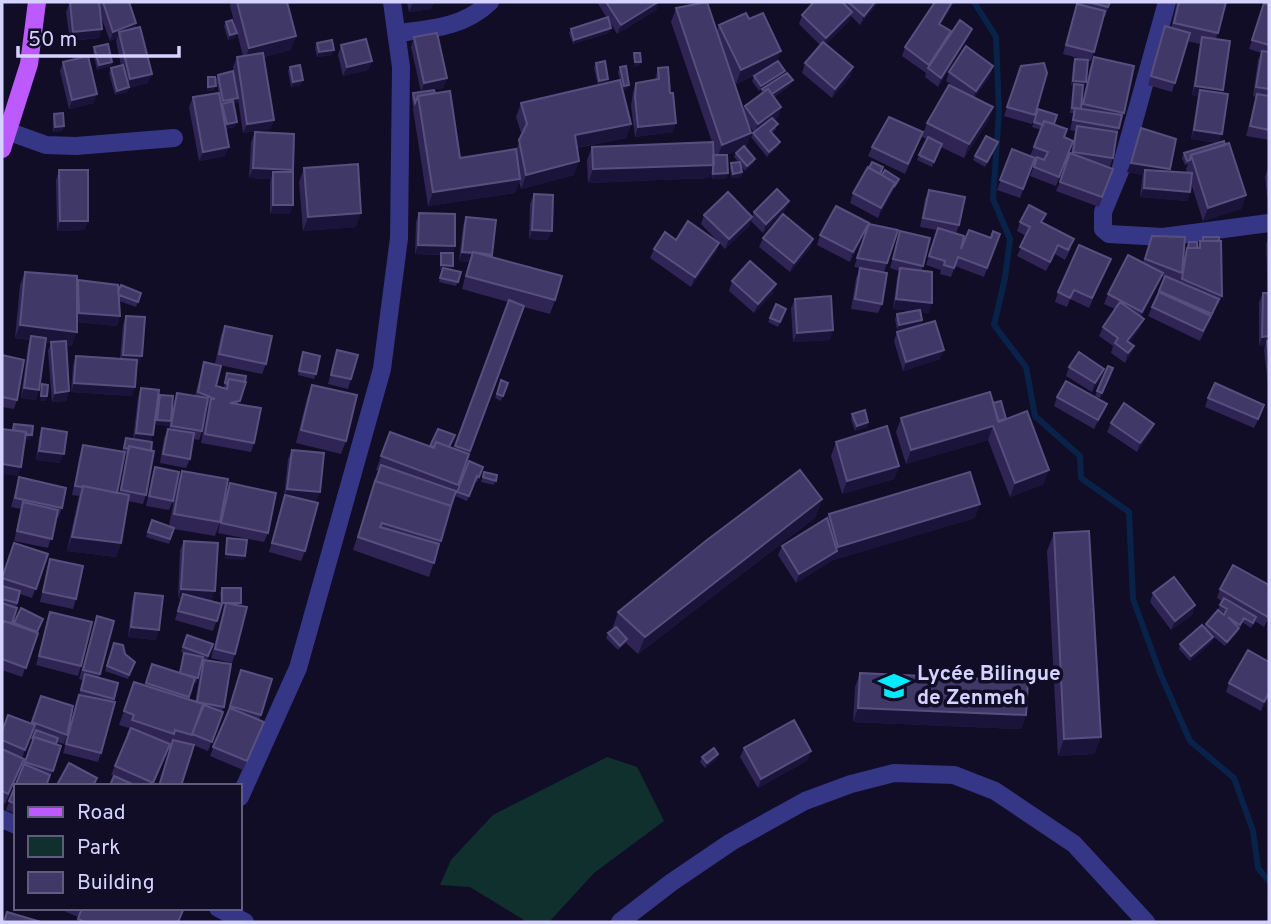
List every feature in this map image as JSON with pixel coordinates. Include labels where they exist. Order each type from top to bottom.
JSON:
[{"type":"main road","points":[[2,149],[29,64],[37,2]]},
{"type":"street","points":[[242,793],[298,668],[383,369],[399,237],[401,67],[392,2]]},
{"type":"street","points":[[398,33],[439,29],[476,15],[490,2]]},
{"type":"street","points":[[1167,2],[1120,171],[1103,212],[1103,229],[1109,234],[1163,237],[1269,223]]},
{"type":"street","points":[[7,131],[46,145],[76,146],[174,138]]},
{"type":"street","points":[[620,922],[731,842],[805,801],[851,784],[894,774],[954,775],[995,791],[1074,844],[1146,922]]},
{"type":"street","points":[[222,910],[245,922]]},
{"type":"green space","points":[[607,757],[637,767],[664,821],[594,873],[549,922],[527,922],[470,887],[440,885],[451,860],[493,815]]},
{"type":"building","points":[[70,2],[99,2],[102,29],[73,32]]},
{"type":"building","points":[[103,2],[129,2],[136,23],[113,32]]},
{"type":"building","points":[[237,2],[287,2],[296,36],[249,48]]},
{"type":"building","points":[[606,2],[658,2],[621,25]]},
{"type":"building","points":[[707,2],[751,133],[722,145],[676,8]]},
{"type":"building","points":[[814,2],[842,2],[852,12],[826,38],[802,15]]},
{"type":"building","points":[[848,2],[875,2],[864,16]]},
{"type":"building","points":[[935,2],[952,2],[939,24],[951,31],[929,65],[905,47]]},
{"type":"building","points":[[1088,2],[1110,2],[1108,7]]},
{"type":"building","points":[[1179,2],[1226,2],[1218,33],[1174,23]]},
{"type":"building","points":[[1264,3],[1269,5],[1269,45],[1252,40]]},
{"type":"building","points":[[1077,4],[1105,11],[1094,52],[1066,45]]},
{"type":"building","points":[[746,13],[749,19],[763,13],[781,51],[741,70],[719,25]]},
{"type":"building","points":[[608,17],[611,28],[574,40],[571,29]]},
{"type":"building","points":[[232,20],[237,33],[230,35],[226,22]]},
{"type":"building","points":[[960,20],[972,29],[941,78],[928,68]]},
{"type":"building","points":[[1165,26],[1190,33],[1175,83],[1151,76]]},
{"type":"building","points":[[140,27],[152,74],[130,79],[119,32]]},
{"type":"building","points":[[437,33],[447,78],[424,83],[414,37]]},
{"type":"building","points":[[1202,37],[1230,41],[1223,90],[1195,86]]},
{"type":"building","points":[[366,39],[372,61],[347,67],[341,45]]},
{"type":"building","points":[[332,40],[334,50],[319,52],[317,43]]},
{"type":"building","points":[[823,42],[853,67],[835,89],[805,63]]},
{"type":"building","points":[[108,44],[112,62],[99,65],[94,47]]},
{"type":"building","points":[[966,46],[993,66],[976,91],[949,72]]},
{"type":"building","points":[[1262,51],[1269,52],[1269,89],[1256,87]]},
{"type":"building","points":[[263,53],[274,120],[247,124],[237,57]]},
{"type":"building","points":[[634,53],[640,53],[641,62],[635,62]]},
{"type":"building","points":[[88,56],[97,94],[72,100],[63,62]]},
{"type":"building","points":[[1094,57],[1134,66],[1124,113],[1083,104]]},
{"type":"building","points":[[1075,59],[1088,60],[1086,82],[1073,81]]},
{"type":"building","points":[[605,61],[608,79],[599,81],[596,63]]},
{"type":"building","points":[[778,61],[785,71],[761,86],[754,76]]},
{"type":"building","points":[[1044,63],[1047,73],[1035,115],[1007,107],[1021,66]]},
{"type":"building","points":[[123,65],[129,87],[117,91],[111,68]]},
{"type":"building","points":[[300,65],[303,80],[293,82],[290,67]]},
{"type":"building","points":[[626,66],[629,85],[624,86],[620,67]]},
{"type":"building","points":[[668,67],[676,123],[638,127],[636,83],[659,79],[658,68]]},
{"type":"building","points":[[233,71],[238,98],[223,101],[218,75]]},
{"type":"building","points":[[787,73],[793,80],[772,94],[768,89],[762,89]]},
{"type":"building","points":[[208,77],[215,77],[216,86],[208,87]]},
{"type":"building","points":[[620,80],[631,124],[575,135],[579,161],[526,175],[519,140],[527,124],[521,103]]},
{"type":"building","points":[[1074,84],[1083,85],[1081,109],[1072,108]]},
{"type":"building","points":[[949,85],[993,107],[969,144],[927,123]]},
{"type":"building","points":[[768,89],[781,107],[758,124],[745,106]]},
{"type":"building","points":[[434,90],[435,93],[418,96],[415,103],[413,93]]},
{"type":"building","points":[[1200,90],[1228,94],[1222,134],[1194,130]]},
{"type":"building","points":[[450,91],[460,158],[516,149],[520,179],[433,192],[418,96]]},
{"type":"building","points":[[219,93],[229,147],[203,152],[193,97]]},
{"type":"building","points":[[1257,94],[1269,96],[1269,130],[1250,126]]},
{"type":"building","points":[[233,101],[237,122],[227,124],[222,104]]},
{"type":"building","points":[[1075,108],[1122,115],[1119,128],[1073,120]]},
{"type":"building","points":[[1038,109],[1057,115],[1054,124],[1034,122]]},
{"type":"building","points":[[63,113],[64,126],[55,127],[54,114]]},
{"type":"building","points":[[889,117],[923,132],[908,164],[872,147]]},
{"type":"building","points":[[772,118],[778,124],[770,131],[780,142],[769,152],[753,133]]},
{"type":"building","points":[[1044,121],[1067,129],[1064,137],[1073,141],[1059,177],[1034,167],[1037,157],[1044,160],[1048,152],[1034,147]]},
{"type":"building","points":[[1077,126],[1117,132],[1113,158],[1073,152]]},
{"type":"building","points":[[1141,128],[1176,139],[1170,169],[1131,163]]},
{"type":"building","points":[[255,132],[294,134],[293,170],[253,168]]},
{"type":"building","points":[[986,136],[998,142],[987,162],[975,156]]},
{"type":"building","points":[[928,137],[942,144],[934,162],[919,155]]},
{"type":"building","points":[[1224,141],[1225,145],[1191,155],[1187,161],[1184,153]]},
{"type":"building","points":[[713,142],[714,165],[593,169],[592,147]]},
{"type":"building","points":[[1229,143],[1246,195],[1208,208],[1191,155]]},
{"type":"building","points":[[744,146],[755,159],[747,166],[736,153]]},
{"type":"building","points":[[1012,149],[1035,158],[1023,189],[1000,180]]},
{"type":"building","points":[[1070,153],[1113,169],[1102,197],[1060,182]]},
{"type":"building","points":[[713,155],[727,155],[728,173],[713,174]]},
{"type":"building","points":[[740,162],[742,172],[733,174],[731,163]]},
{"type":"building","points":[[872,162],[883,167],[880,174],[869,168]]},
{"type":"building","points":[[358,164],[361,213],[308,217],[304,168]]},
{"type":"building","points":[[868,167],[895,183],[881,208],[853,193]]},
{"type":"building","points":[[59,170],[88,170],[88,221],[60,221]]},
{"type":"building","points":[[885,170],[899,179],[894,187],[895,183],[882,175]]},
{"type":"building","points":[[1145,170],[1192,173],[1190,192],[1144,188]]},
{"type":"building","points":[[273,172],[293,172],[293,205],[273,205]]},
{"type":"building","points":[[777,189],[789,201],[766,224],[754,212]]},
{"type":"building","points":[[929,190],[965,197],[959,225],[923,218]]},
{"type":"building","points":[[728,192],[752,217],[729,239],[704,215]]},
{"type":"building","points":[[534,194],[553,195],[552,231],[532,230]]},
{"type":"building","points":[[1029,205],[1046,214],[1041,222],[1074,239],[1068,250],[1058,245],[1050,262],[1020,247],[1030,227],[1020,222]]},
{"type":"building","points":[[836,206],[869,223],[853,252],[820,235]]},
{"type":"building","points":[[419,213],[455,214],[455,246],[418,245]]},
{"type":"building","points":[[783,214],[813,239],[794,263],[763,238]]},
{"type":"building","points":[[466,217],[496,220],[492,255],[462,252]]},
{"type":"building","points":[[688,221],[719,243],[695,277],[654,249],[665,232],[676,240]]},
{"type":"building","points":[[869,224],[898,230],[887,263],[857,258]]},
{"type":"building","points":[[938,228],[964,236],[961,249],[969,230],[991,238],[993,231],[1000,234],[987,268],[958,257],[954,268],[944,265],[945,261],[929,256]]},
{"type":"building","points":[[900,231],[930,238],[923,266],[893,259]]},
{"type":"building","points":[[1152,236],[1185,237],[1182,273],[1145,259]]},
{"type":"building","points":[[1203,237],[1219,237],[1219,241],[1203,241]]},
{"type":"building","points":[[1200,241],[1221,241],[1222,296],[1182,279],[1187,248],[1200,248]]},
{"type":"building","points":[[1189,242],[1197,242],[1197,248],[1188,248]]},
{"type":"building","points":[[1079,245],[1111,259],[1092,298],[1074,290],[1070,298],[1058,292]]},
{"type":"building","points":[[473,252],[562,276],[555,300],[466,276]]},
{"type":"building","points":[[441,253],[453,253],[453,266],[441,265]]},
{"type":"building","points":[[1128,255],[1163,273],[1142,312],[1108,294]]},
{"type":"building","points":[[750,261],[776,284],[758,304],[732,281]]},
{"type":"building","points":[[443,268],[461,272],[458,282],[440,278]]},
{"type":"building","points":[[860,268],[887,273],[882,304],[855,299]]},
{"type":"building","points":[[900,268],[932,272],[932,303],[896,299]]},
{"type":"building","points":[[25,272],[77,276],[77,332],[20,325]]},
{"type":"building","points":[[1165,276],[1219,299],[1212,314],[1159,291]]},
{"type":"building","points":[[78,280],[118,285],[120,316],[79,313]]},
{"type":"building","points":[[121,285],[141,293],[138,302],[119,295]]},
{"type":"building","points":[[1159,292],[1211,316],[1203,331],[1152,307]]},
{"type":"building","points":[[1263,293],[1269,293],[1269,336],[1262,337]]},
{"type":"building","points":[[831,296],[833,330],[797,333],[795,299]]},
{"type":"building","points":[[509,300],[524,306],[470,451],[455,446]]},
{"type":"building","points":[[1120,302],[1144,319],[1127,341],[1134,346],[1128,353],[1115,343],[1118,338],[1103,327]]},
{"type":"building","points":[[776,304],[786,309],[780,322],[770,318]]},
{"type":"building","points":[[920,310],[922,320],[899,325],[897,314]]},
{"type":"building","points":[[126,316],[145,317],[142,356],[123,355]]},
{"type":"building","points":[[935,321],[944,350],[906,362],[897,332]]},
{"type":"building","points":[[225,326],[272,336],[266,364],[219,354]]},
{"type":"building","points":[[31,336],[46,338],[39,390],[24,388]]},
{"type":"building","points":[[66,341],[69,391],[55,393],[51,342]]},
{"type":"building","points":[[337,350],[358,355],[351,379],[331,375]]},
{"type":"building","points":[[303,352],[320,356],[316,374],[299,371]]},
{"type":"building","points":[[1079,352],[1104,369],[1095,383],[1069,367]]},
{"type":"building","points":[[2,355],[24,360],[17,400],[2,397]]},
{"type":"building","points":[[76,356],[137,360],[135,387],[74,383]]},
{"type":"building","points":[[204,362],[221,366],[216,386],[227,389],[229,379],[246,382],[240,401],[230,403],[261,408],[254,443],[205,434],[211,399],[215,399],[198,392]]},
{"type":"building","points":[[1108,366],[1113,368],[1102,393],[1097,391]]},
{"type":"building","points":[[227,373],[246,376],[245,382],[229,379],[227,384],[225,383]]},
{"type":"building","points":[[501,380],[508,383],[503,396],[497,394]]},
{"type":"building","points":[[1066,381],[1107,404],[1098,420],[1057,397]]},
{"type":"building","points":[[1215,383],[1264,405],[1258,419],[1208,398]]},
{"type":"building","points":[[42,384],[48,385],[47,396],[41,396]]},
{"type":"building","points":[[312,385],[357,395],[346,441],[301,430]]},
{"type":"building","points":[[141,388],[159,390],[153,435],[136,433]]},
{"type":"building","points":[[990,392],[999,422],[1027,411],[1049,470],[1015,483],[993,426],[911,450],[901,418]]},
{"type":"building","points":[[177,393],[208,398],[202,431],[171,426]]},
{"type":"building","points":[[160,395],[173,396],[171,421],[157,420]]},
{"type":"building","points":[[1001,401],[1006,419],[998,421],[993,403]]},
{"type":"building","points":[[1124,403],[1154,424],[1140,443],[1111,423]]},
{"type":"building","points":[[865,410],[868,422],[857,426],[852,414]]},
{"type":"building","points":[[14,424],[33,426],[32,435],[13,430]]},
{"type":"building","points":[[887,426],[899,466],[847,481],[836,442]]},
{"type":"building","points":[[42,428],[67,432],[64,454],[39,451]]},
{"type":"building","points":[[2,429],[26,432],[21,467],[2,464]]},
{"type":"building","points":[[168,429],[194,433],[190,459],[163,454]]},
{"type":"building","points":[[438,429],[455,435],[449,447],[436,442],[434,447],[430,446]]},
{"type":"building","points":[[390,432],[434,448],[436,442],[469,454],[458,485],[381,456]]},
{"type":"building","points":[[126,438],[152,442],[151,451],[129,446],[129,449],[124,448]]},
{"type":"building","points":[[83,445],[125,452],[117,493],[75,486]]},
{"type":"building","points":[[129,446],[154,451],[146,495],[121,490]]},
{"type":"building","points":[[292,450],[324,453],[320,492],[287,489]]},
{"type":"building","points":[[469,461],[483,467],[469,496],[457,492]]},
{"type":"building","points":[[381,465],[456,491],[451,506],[375,481]]},
{"type":"building","points":[[155,467],[179,472],[173,501],[149,496]]},
{"type":"building","points":[[800,470],[822,499],[645,637],[618,612],[707,540]]},
{"type":"building","points":[[182,471],[228,479],[220,522],[174,514]]},
{"type":"building","points":[[484,472],[497,475],[496,481],[483,477]]},
{"type":"building","points":[[970,472],[980,504],[838,547],[829,514]]},
{"type":"building","points":[[19,477],[66,488],[62,508],[15,498]]},
{"type":"building","points":[[375,481],[451,506],[441,541],[382,523],[380,527],[439,544],[434,563],[358,537]]},
{"type":"building","points":[[230,483],[276,493],[268,533],[221,523]]},
{"type":"building","points":[[83,486],[129,495],[121,543],[72,537]]},
{"type":"building","points":[[285,495],[318,503],[305,551],[272,543]]},
{"type":"building","points":[[23,502],[58,510],[52,539],[17,531]]},
{"type":"building","points":[[827,518],[837,551],[799,574],[782,546]]},
{"type":"building","points":[[152,520],[174,528],[170,539],[148,532]]},
{"type":"building","points":[[1089,531],[1101,737],[1064,739],[1054,533]]},
{"type":"building","points":[[227,538],[247,540],[245,556],[226,554]]},
{"type":"building","points":[[184,541],[218,543],[215,591],[181,589]]},
{"type":"building","points":[[14,543],[48,554],[36,589],[2,578]]},
{"type":"building","points":[[50,559],[83,566],[76,599],[43,592]]},
{"type":"building","points":[[1233,565],[1269,585],[1268,617],[1220,589]]},
{"type":"building","points":[[1174,577],[1195,605],[1175,621],[1153,593]]},
{"type":"building","points":[[2,586],[20,591],[17,603],[2,599]]},
{"type":"building","points":[[222,588],[241,588],[241,603],[222,603]]},
{"type":"building","points":[[135,593],[163,596],[159,630],[131,627]]},
{"type":"building","points":[[183,594],[222,604],[217,621],[178,611]]},
{"type":"building","points":[[1224,598],[1256,617],[1253,623],[1244,618],[1240,625],[1228,617],[1239,628],[1227,642],[1206,624],[1218,610],[1224,615],[1227,609],[1220,605]]},
{"type":"building","points":[[2,603],[17,608],[12,623],[2,621]]},
{"type":"building","points":[[226,603],[247,607],[235,654],[215,649]]},
{"type":"building","points":[[21,608],[43,619],[37,632],[14,623]]},
{"type":"building","points":[[50,612],[92,622],[81,666],[39,656]]},
{"type":"building","points":[[97,616],[114,621],[100,674],[83,670]]},
{"type":"building","points":[[4,621],[38,633],[26,668],[2,659]]},
{"type":"building","points":[[1202,625],[1213,637],[1191,656],[1180,644]]},
{"type":"building","points":[[616,627],[627,639],[620,646],[608,633]]},
{"type":"building","points":[[187,635],[213,644],[208,656],[183,647]]},
{"type":"building","points":[[114,643],[123,645],[125,654],[135,662],[129,675],[107,666]]},
{"type":"building","points":[[1248,650],[1269,662],[1269,693],[1264,702],[1229,683]]},
{"type":"building","points":[[184,653],[203,657],[198,678],[180,673]]},
{"type":"building","points":[[204,660],[231,664],[224,707],[197,702]]},
{"type":"building","points":[[152,664],[195,678],[189,697],[146,683]]},
{"type":"building","points":[[241,670],[272,679],[261,715],[230,706]]},
{"type":"building","points":[[860,673],[1028,681],[1026,715],[858,708]]},
{"type":"building","points":[[85,674],[118,683],[114,699],[81,690]]},
{"type":"building","points":[[134,682],[203,704],[192,735],[175,730],[174,734],[132,720],[134,715],[124,711]]},
{"type":"building","points":[[79,695],[115,702],[101,753],[66,744]]},
{"type":"building","points":[[41,696],[73,706],[67,735],[32,722]]},
{"type":"building","points":[[204,705],[223,712],[212,742],[192,734]]},
{"type":"building","points":[[230,708],[264,722],[247,761],[213,747]]},
{"type":"building","points":[[8,715],[35,725],[25,750],[2,740]]},
{"type":"building","points":[[794,720],[811,751],[761,779],[744,748]]},
{"type":"building","points":[[131,728],[170,744],[153,783],[115,766]]},
{"type":"building","points":[[36,730],[58,738],[56,744],[34,737],[32,739]]},
{"type":"building","points":[[34,737],[61,746],[53,771],[25,762]]},
{"type":"building","points":[[173,740],[194,745],[182,784],[160,784]]},
{"type":"building","points":[[714,748],[718,754],[707,763],[702,757]]},
{"type":"building","points":[[2,749],[24,759],[8,794],[2,791]]},
{"type":"building","points":[[69,763],[97,778],[94,784],[58,783]]},
{"type":"building","points":[[24,764],[50,775],[47,784],[16,784]]},
{"type":"building","points":[[114,776],[132,784],[110,784]]},
{"type":"building","points":[[14,789],[14,803],[9,801]]},
{"type":"building","points":[[81,910],[183,910],[178,922],[85,922],[78,919]]},
{"type":"building","points":[[7,912],[41,922],[4,922]]},
{"type":"waterway","points":[[974,2],[996,37],[999,112],[993,199],[1010,239],[1005,278],[994,325],[1026,367],[1035,416],[1080,456],[1081,478],[1129,512],[1133,599],[1160,673],[1190,741],[1234,778],[1253,831],[1258,868],[1269,881]]},
{"type":"place","name":"Lycée Bilingue de Zenmeh","points":[[894,686]]}]
